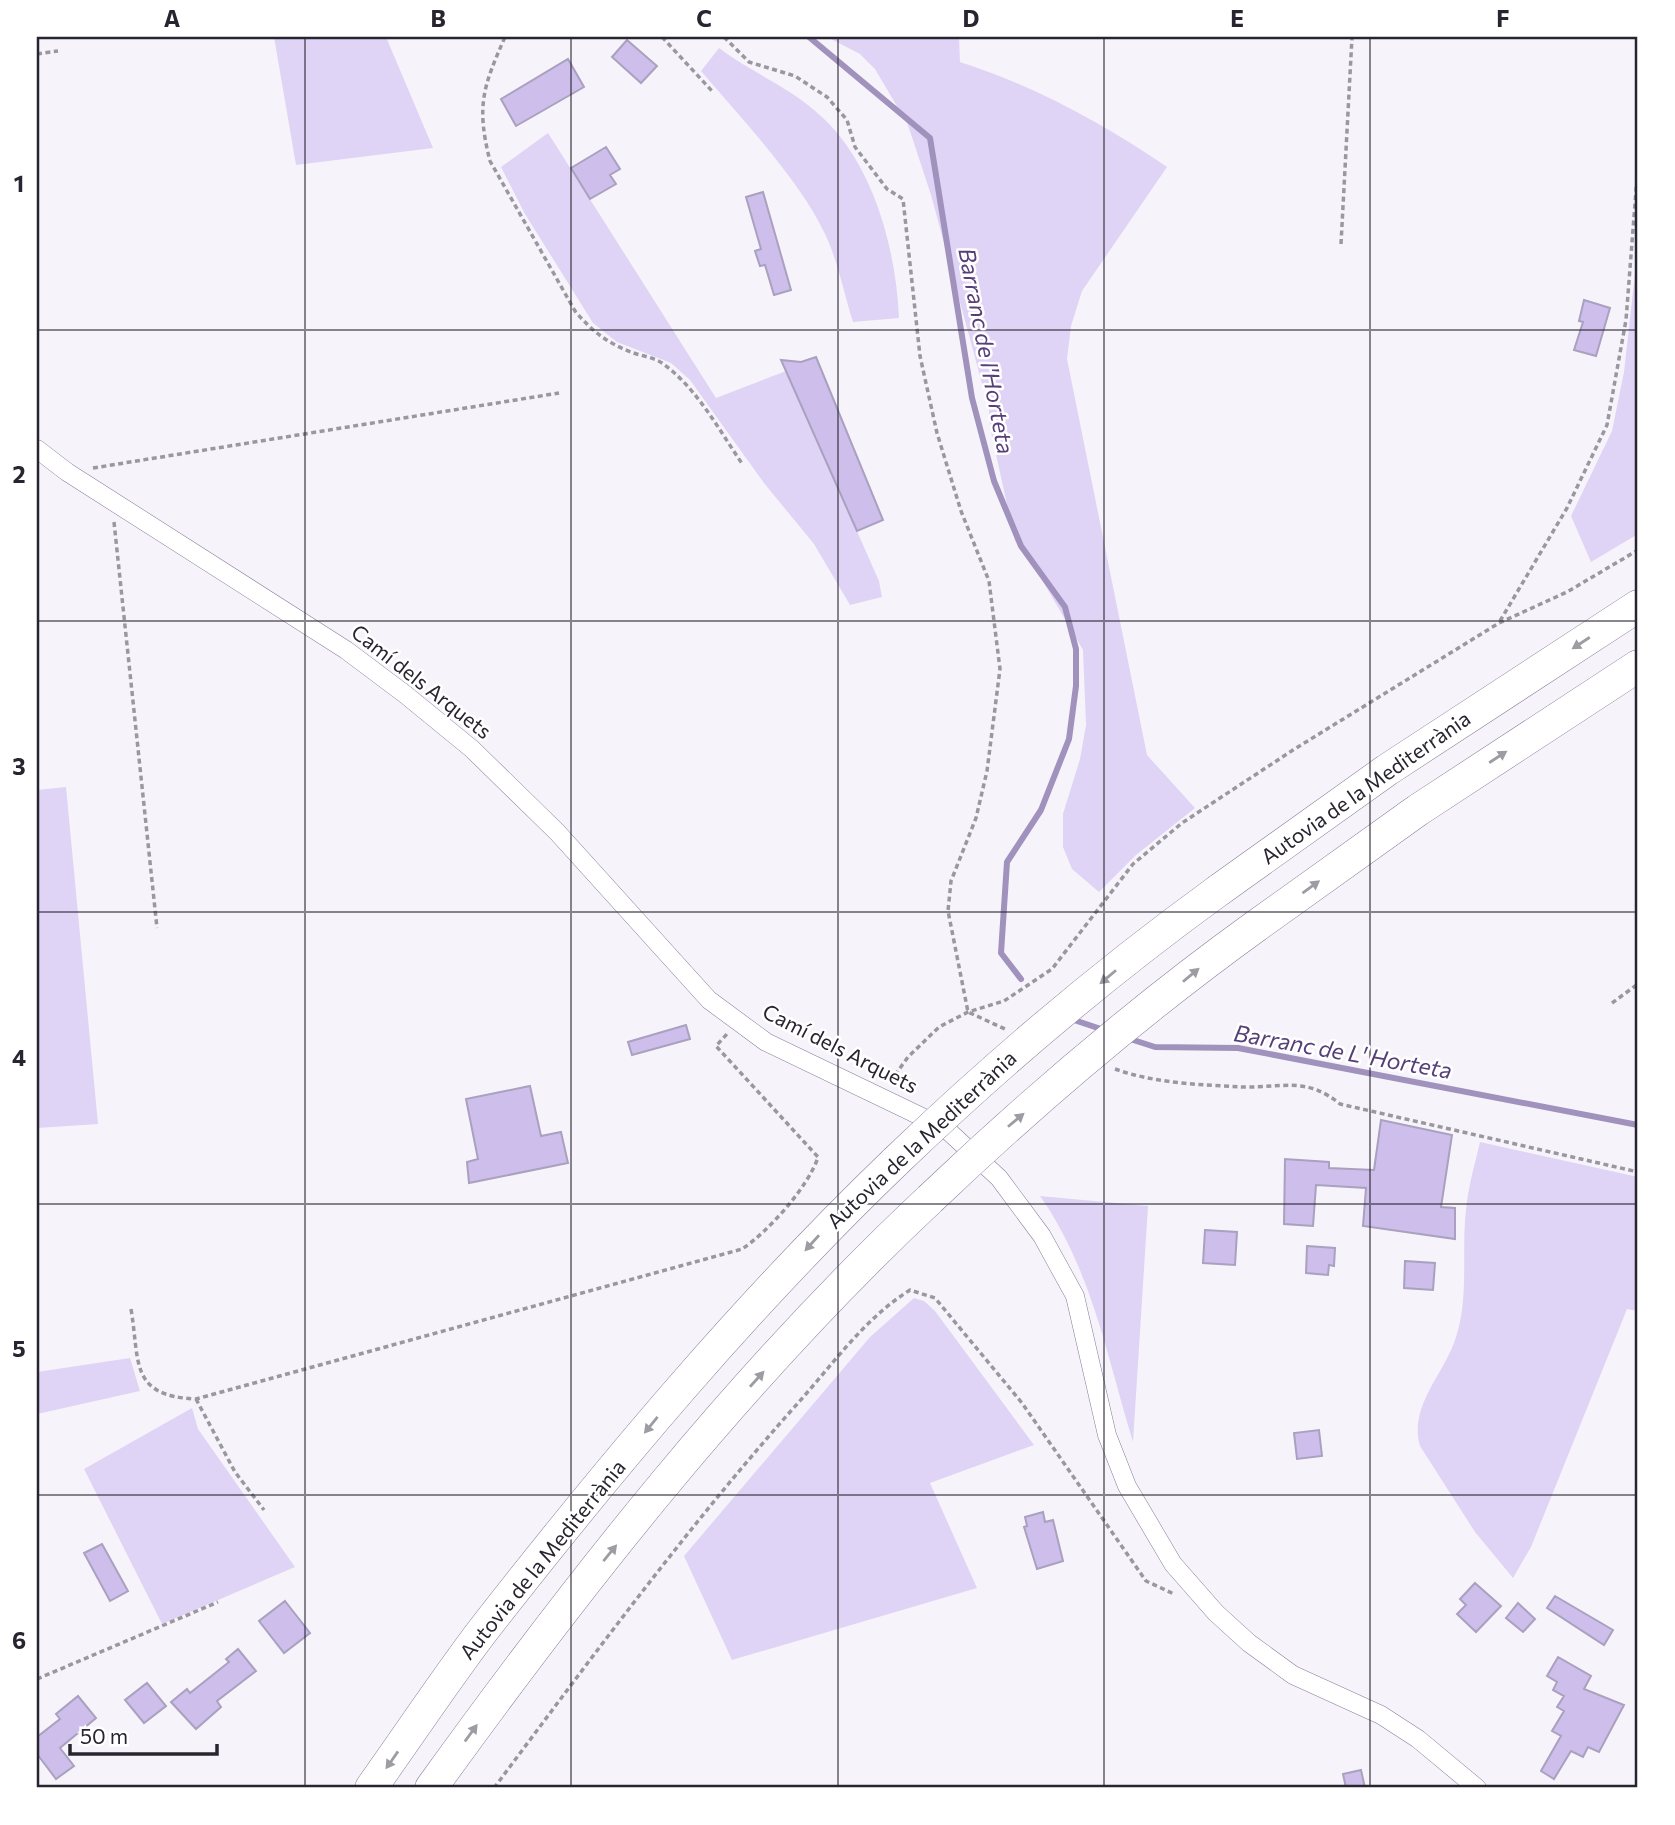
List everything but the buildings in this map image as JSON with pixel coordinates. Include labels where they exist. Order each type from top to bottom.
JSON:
[{"type":"highway","name":"Autovia de la Mediterrània","points":[[371,1788],[484,1630],[694,1372],[824,1230],[959,1100],[1168,928],[1219,890],[1387,769],[1638,606]]},
{"type":"highway","points":[[431,1788],[524,1658],[702,1440],[873,1252],[999,1134],[1207,962],[1256,926],[1418,810],[1638,666]]},
{"type":"street","name":"Camí dels Arquets","points":[[37,449],[67,472],[346,650],[472,749],[557,832],[709,1000],[766,1042],[945,1128],[999,1178],[1042,1236],[1075,1296],[1092,1359],[1099,1406],[1127,1486],[1173,1564],[1216,1613],[1271,1659],[1293,1675],[1381,1716],[1418,1739],[1478,1788]]},
{"type":"path","points":[[505,37],[487,80],[481,104],[483,134],[490,161],[575,311],[593,332],[610,343],[658,361],[677,374],[743,465]]},
{"type":"path","points":[[662,37],[712,91]]},
{"type":"path","points":[[724,37],[749,62],[795,76],[827,97],[846,120],[855,147],[887,188],[903,198],[920,356],[937,433],[961,511],[989,581],[1000,669],[987,771],[976,818],[951,881],[948,911],[968,1012]]},
{"type":"path","points":[[1341,244],[1352,37]]},
{"type":"path","points":[[37,54],[58,51]]},
{"type":"path","points":[[1499,623],[1567,508],[1607,425],[1626,320],[1638,165]]},
{"type":"path","points":[[67,472],[559,393]]},
{"type":"path","points":[[112,499],[157,928]]},
{"type":"path","points":[[881,1096],[908,1057],[939,1027],[968,1012],[1004,1000],[1052,969],[1133,864],[1182,823],[1293,750],[1499,623],[1567,592],[1638,550]]},
{"type":"path","points":[[1612,1003],[1638,984]]},
{"type":"path","points":[[968,1012],[1009,1031]]},
{"type":"path","points":[[131,1309],[143,1380],[153,1390],[165,1396],[196,1399],[742,1249],[752,1242],[813,1173],[818,1157],[716,1046],[739,1022]]},
{"type":"path","points":[[1105,1066],[1129,1075],[1195,1083],[1245,1087],[1295,1083],[1325,1092],[1340,1104],[1638,1172]]},
{"type":"path","points":[[494,1788],[659,1569],[770,1434],[885,1306],[910,1290],[935,1298],[1022,1403],[1146,1581],[1181,1597]]},
{"type":"path","points":[[196,1399],[235,1472],[264,1510]]},
{"type":"path","points":[[37,1679],[218,1602]]},
{"type":"shaded area","points":[[274,37],[386,37],[433,148],[296,165]]},
{"type":"shaded area","points":[[827,37],[959,37],[960,62],[1015,82],[1067,107],[1118,135],[1167,167],[1082,291],[1071,326],[1067,359],[1147,755],[1195,808],[1136,855],[1099,892],[1072,869],[1063,847],[1063,814],[1080,759],[1086,725],[1083,650],[1038,573],[1015,541],[990,427],[989,410],[993,399],[983,387],[931,195],[908,125],[875,69],[860,54]]},
{"type":"shaded area","points":[[719,48],[803,101],[834,130],[851,152],[866,178],[886,233],[893,262],[899,318],[853,322],[834,255],[814,213],[785,171],[701,71]]},
{"type":"shaded area","points":[[548,133],[716,398],[786,371],[879,581],[882,597],[850,605],[814,544],[764,483],[690,380],[671,363],[617,342],[593,323],[525,214],[501,167]]},
{"type":"shaded area","points":[[1638,247],[1638,534],[1591,562],[1571,516],[1612,431],[1624,372]]},
{"type":"shaded area","points":[[66,787],[98,1124],[37,1128],[37,790]]},
{"type":"shaded area","points":[[1480,1142],[1638,1177],[1638,1311],[1627,1309],[1531,1547],[1513,1578],[1475,1532],[1420,1446],[1418,1432],[1422,1406],[1448,1356],[1459,1327],[1464,1294],[1467,1201]]},
{"type":"shaded area","points":[[1040,1196],[1148,1206],[1133,1442],[1085,1284],[1058,1224]]},
{"type":"shaded area","points":[[914,1298],[924,1301],[935,1311],[1034,1445],[930,1483],[977,1588],[732,1660],[684,1556],[870,1337]]},
{"type":"shaded area","points":[[130,1358],[140,1391],[37,1414],[37,1372]]},
{"type":"shaded area","points":[[192,1408],[198,1429],[295,1567],[162,1624],[84,1469]]},
{"type":"waterway","name":"Barranc de l'Horteta","points":[[809,37],[930,138],[972,398],[994,481],[1021,546],[1065,607],[1076,649],[1076,686],[1069,739],[1041,810],[1007,862],[1001,953],[1021,979]]},
{"type":"waterway","name":"Barranc de L' Horteta","points":[[1071,1019],[1104,1030]]},
{"type":"waterway","name":"Barranc de L' Horteta","points":[[1127,1038],[1155,1047],[1238,1048],[1638,1125]]}]
